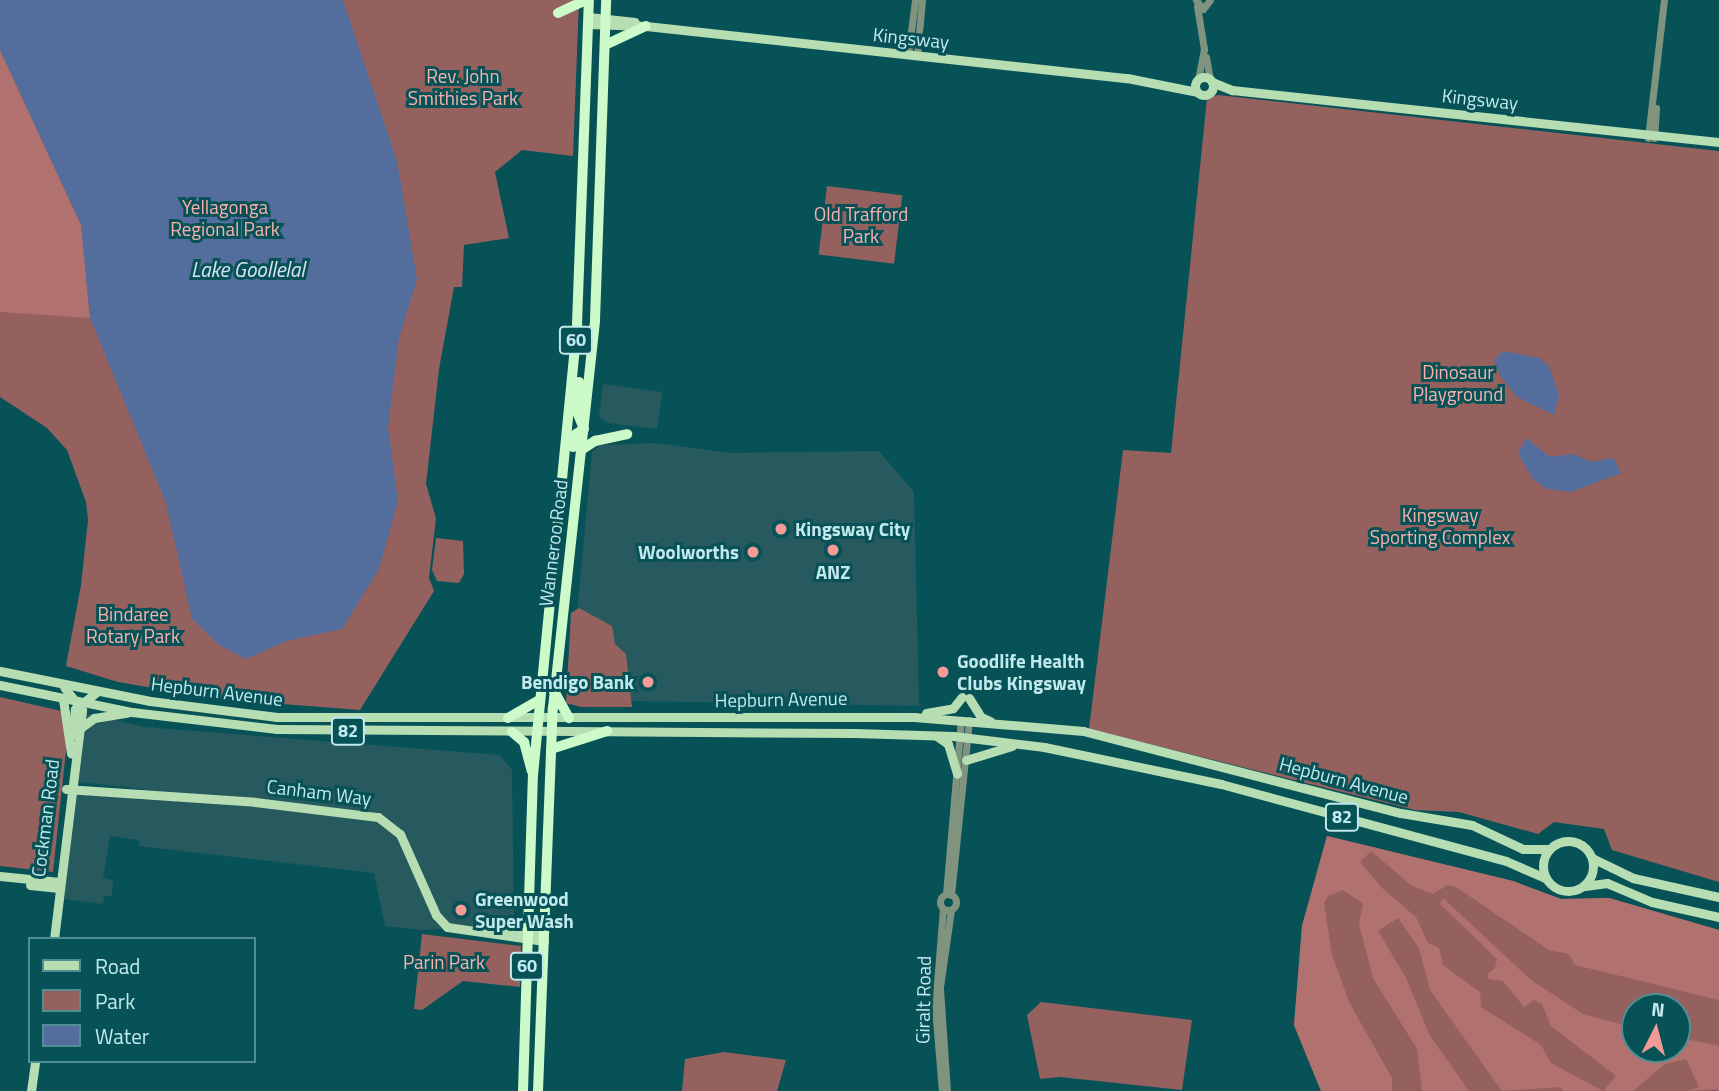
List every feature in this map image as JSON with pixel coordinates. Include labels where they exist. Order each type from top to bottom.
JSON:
[{"type":"highway","points":[[558,13],[588,0]]},
{"type":"highway","name":"Wanneroo Road","points":[[523,1091],[533,775],[577,324],[588,0]]},
{"type":"highway","name":"Wanneroo Road","points":[[538,1091],[552,718],[596,308],[606,0]]},
{"type":"highway","points":[[604,45],[646,26]]},
{"type":"highway","points":[[584,121],[603,113]]},
{"type":"highway","points":[[559,522],[566,512],[574,437],[584,429],[578,412],[581,347],[577,324]]},
{"type":"highway","points":[[581,450],[595,441],[627,434]]},
{"type":"highway","points":[[547,629],[554,628],[564,596]]},
{"type":"highway","points":[[554,690],[569,718]]},
{"type":"highway","points":[[508,718],[539,700]]},
{"type":"highway","points":[[551,749],[607,731]]},
{"type":"highway","points":[[512,732],[524,742],[533,775]]},
{"type":"main road","name":"Kingsway","points":[[588,21],[1173,83],[1211,81],[1230,89],[1719,142]]},
{"type":"main road","points":[[1197,92],[1198,80]]},
{"type":"main road","points":[[1209,93],[1211,81]]},
{"type":"main road","name":"Kingsway","points":[[1173,83],[1197,92],[1230,89]]},
{"type":"main road","name":"Hepburn Avenue","points":[[0,671],[97,692],[277,717],[914,717],[995,723],[1121,739],[1401,813],[1472,825],[1523,849],[1549,849]]},
{"type":"main road","points":[[60,684],[79,702],[97,692]]},
{"type":"main road","name":"Hepburn Avenue","points":[[0,685],[132,712],[277,729],[512,732],[552,730],[965,737],[1167,770],[1506,861],[1545,878]]},
{"type":"main road","points":[[914,717],[944,711],[966,697],[981,717],[995,723]]},
{"type":"main road","points":[[63,699],[71,753]]},
{"type":"main road","name":"Cockman Road","points":[[69,786],[79,729],[79,702]]},
{"type":"main road","name":"Cockman Road","points":[[54,937],[71,753],[79,702]]},
{"type":"main road","points":[[79,729],[94,718],[132,712]]},
{"type":"main road","points":[[936,735],[948,744],[957,774]]},
{"type":"main road","points":[[966,760],[981,752],[1020,744]]},
{"type":"main road","name":"Canham Way","points":[[69,786],[255,802],[377,817],[400,834],[436,915],[447,927],[544,938]]},
{"type":"main road","name":"82","points":[[1549,849],[1557,842],[1574,842],[1592,858],[1633,878],[1719,897]]},
{"type":"main road","points":[[1545,878],[1542,869],[1549,849]]},
{"type":"main road","points":[[1585,886],[1592,875],[1592,858]]},
{"type":"main road","name":"82","points":[[1545,878],[1566,892],[1607,883],[1651,902],[1719,917]]},
{"type":"main road","points":[[0,879],[58,885]]},
{"type":"main road","name":"Cockman Road","points":[[49,937],[58,885]]},
{"type":"main road","points":[[34,1091],[37,1063]]},
{"type":"street","points":[[912,56],[915,0]]},
{"type":"street","points":[[912,56],[922,0]]},
{"type":"street","points":[[1651,136],[1664,0]]},
{"type":"street","points":[[1202,24],[1209,4],[1197,3],[1211,81]]},
{"type":"street","points":[[1198,80],[1204,49]]},
{"type":"street","points":[[965,720],[966,760],[949,894],[940,901],[947,909],[956,902],[949,894],[957,774],[965,737]]},
{"type":"street","name":"Giralt Road","points":[[942,1091],[934,1008],[947,909]]},
{"type":"street","name":"Giralt Road","points":[[947,909],[940,987],[947,1091]]},
{"type":"shaded area","points":[[0,50],[81,225],[90,318],[0,312]]},
{"type":"shaded area","points":[[603,384],[662,392],[657,429],[608,423],[599,417]]},
{"type":"shaded area","points":[[656,443],[730,453],[879,451],[914,492],[919,706],[569,700],[592,452],[601,445]]},
{"type":"shaded area","points":[[85,713],[144,727],[500,755],[512,770],[514,925],[422,930],[385,926],[374,873],[139,846],[139,840],[110,836],[103,878],[113,880],[112,896],[104,896],[103,904],[64,899],[75,792],[145,800],[144,789],[78,782]]},
{"type":"shaded area","points":[[1327,836],[1513,881],[1561,899],[1609,898],[1719,930],[1719,1000],[1575,965],[1569,954],[1549,950],[1456,887],[1448,885],[1432,894],[1411,885],[1371,851],[1360,862],[1382,888],[1416,917],[1428,943],[1439,948],[1443,965],[1480,992],[1481,1007],[1541,1045],[1551,1063],[1603,1091],[1563,1091],[1561,1087],[1502,1091],[1430,990],[1419,948],[1398,918],[1378,931],[1406,978],[1430,1036],[1469,1091],[1422,1091],[1417,1049],[1373,978],[1359,924],[1363,904],[1343,890],[1328,896],[1324,903],[1332,955],[1350,1004],[1392,1078],[1392,1091],[1321,1091],[1294,1025],[1302,926]]},
{"type":"shaded area","points":[[1443,898],[1531,980],[1583,1014],[1621,1024],[1621,1063],[1669,1063],[1633,1091],[1603,1091],[1616,1076],[1551,1026],[1542,1004],[1534,1000],[1524,1007],[1503,981],[1489,979],[1487,974],[1495,968],[1497,959],[1440,904]]},
{"type":"shaded area","points":[[1691,1040],[1719,1046],[1719,1089],[1688,1091],[1699,1087],[1688,1063],[1691,1063]]},
{"type":"green space","name":"Yellagonga Regional Park","points":[[0,0],[579,0],[573,156],[522,150],[495,172],[509,238],[464,245],[462,287],[454,287],[439,369],[426,484],[436,518],[429,578],[434,591],[360,710],[217,699],[118,682],[66,666],[81,585],[88,520],[86,502],[67,450],[47,428],[0,397]]},
{"type":"green space","name":"Kingsway Sporting Complex","points":[[1218,95],[1719,151],[1719,882],[1612,850],[1604,829],[1554,822],[1538,834],[1459,812],[1415,810],[1089,729],[1123,450],[1171,453],[1207,98]]},
{"type":"green space","name":"Old Trafford Park","points":[[827,186],[902,195],[894,264],[819,254]]},
{"type":"green space","points":[[436,538],[463,541],[464,574],[459,583],[437,581],[432,570]]},
{"type":"green space","points":[[579,608],[612,626],[615,644],[626,654],[632,707],[581,707],[566,703],[571,613]]},
{"type":"green space","points":[[0,697],[70,713],[53,872],[0,866]]},
{"type":"green space","points":[[1327,836],[1513,881],[1561,899],[1609,898],[1719,930],[1719,1091],[1321,1091],[1294,1025],[1302,926]]},
{"type":"green space","name":"Parin Park","points":[[422,934],[521,946],[520,987],[463,981],[422,1010],[414,1009]]},
{"type":"green space","points":[[1041,1002],[1192,1020],[1182,1090],[1060,1077],[1040,1079],[1027,1015]]},
{"type":"green space","points":[[724,1052],[786,1060],[777,1091],[682,1091],[685,1059]]},
{"type":"water","name":"Lake Goollelal","points":[[0,0],[343,0],[397,161],[417,279],[399,338],[388,427],[398,501],[379,569],[342,629],[287,641],[246,659],[219,645],[192,619],[166,503],[90,318],[81,225],[0,50]]},
{"type":"water","points":[[1503,351],[1539,358],[1549,366],[1559,395],[1554,415],[1517,397],[1501,377],[1494,360]]},
{"type":"water","points":[[1526,438],[1550,457],[1574,454],[1591,462],[1613,458],[1621,473],[1571,492],[1547,489],[1533,479],[1518,454]]},
{"type":"place","name":"Kingsway City","points":[[781,529]]},
{"type":"place","name":"ANZ","points":[[833,550]]},
{"type":"place","name":"Woolworths","points":[[753,552]]},
{"type":"place","name":"Goodlife Health Clubs Kingsway","points":[[943,672]]},
{"type":"place","name":"Bendigo Bank","points":[[648,682]]},
{"type":"place","name":"Greenwood Super Wash","points":[[461,910]]},
{"type":"park label","name":"Rev. John Smithies Park","points":[[463,87]]},
{"type":"park label","name":"Dinosaur Playground","points":[[1458,383]]},
{"type":"park label","name":"Bindaree Rotary Park","points":[[133,625]]}]
